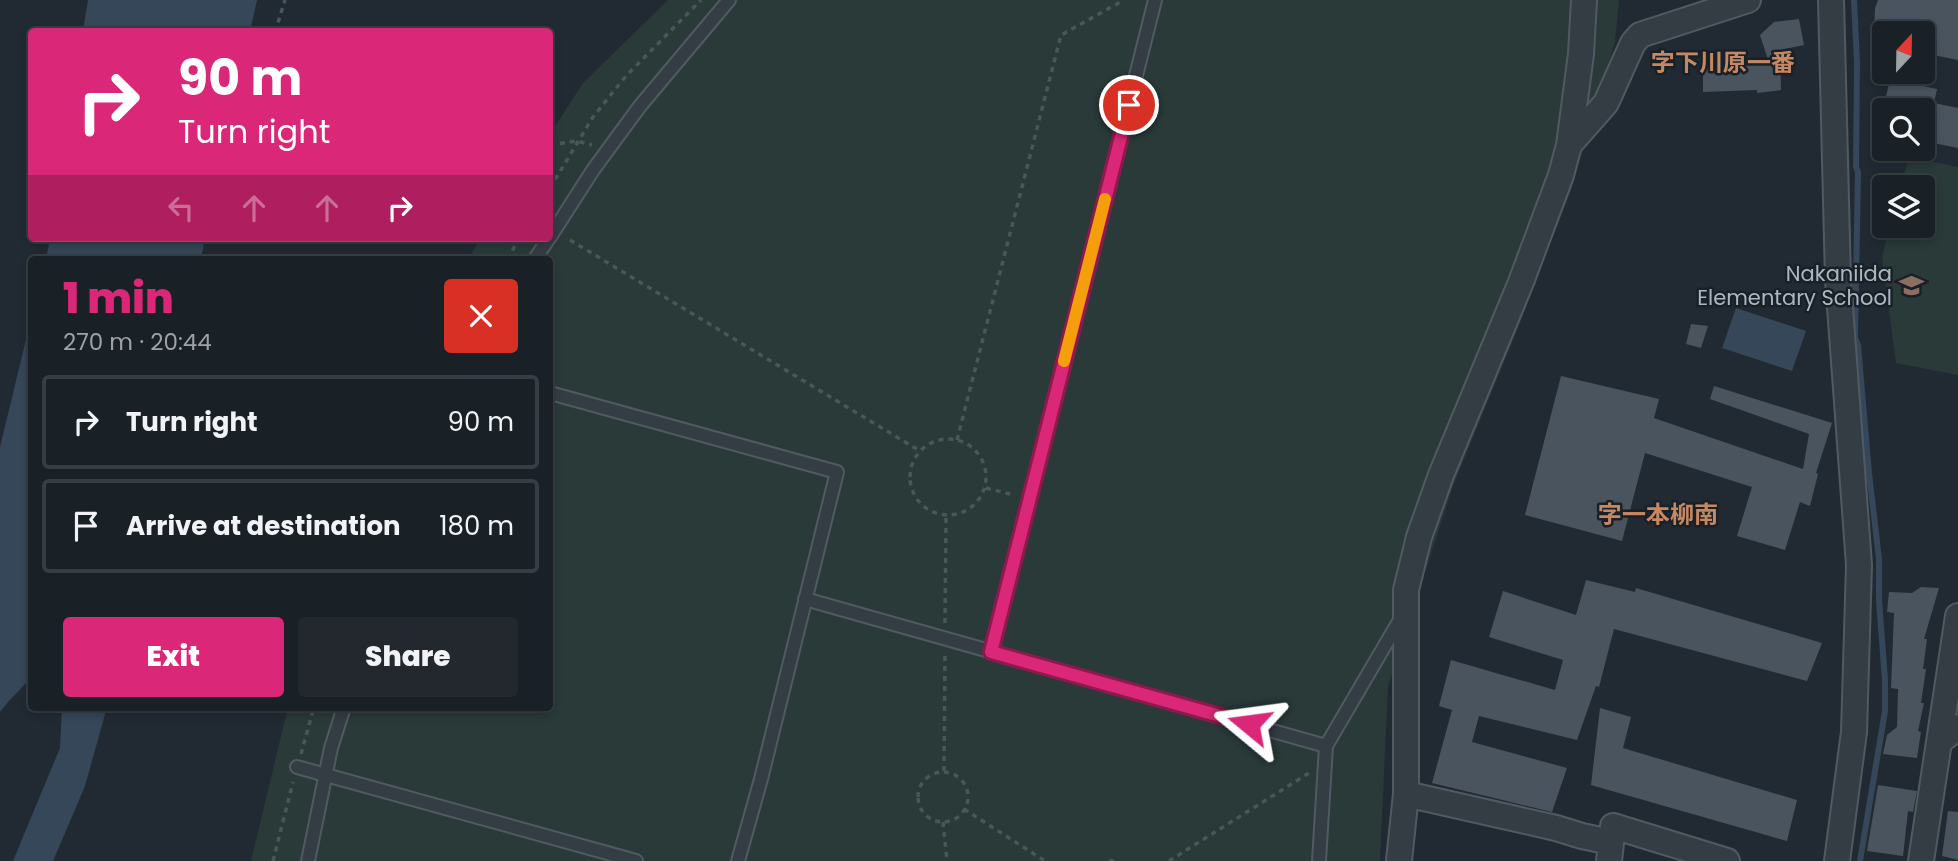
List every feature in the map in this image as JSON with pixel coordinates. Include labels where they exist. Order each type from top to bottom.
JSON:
[{"type":"street","points":[[1399,861],[1405,794],[1406,590],[1419,537],[1441,475],[1562,175],[1569,145],[1581,54],[1584,0]]},
{"type":"street","points":[[1569,145],[1606,103],[1633,43],[1640,35],[1748,0]]},
{"type":"street","points":[[1831,0],[1838,281],[1859,565],[1854,732],[1837,861]]},
{"type":"street","points":[[1920,861],[1949,735],[1958,616]]},
{"type":"street","points":[[1405,794],[1556,828],[1582,836],[1609,852],[1613,826],[1727,861]]},
{"type":"lane","points":[[553,231],[640,106],[729,0]]},
{"type":"lane","points":[[991,652],[1155,0]]},
{"type":"lane","points":[[553,394],[837,472],[738,861]]},
{"type":"lane","points":[[805,599],[1326,746]]},
{"type":"lane","points":[[1319,861],[1326,746],[1406,609]]},
{"type":"lane","points":[[308,861],[331,748],[343,711]]},
{"type":"lane","points":[[297,767],[636,861]]},
{"type":"path","points":[[276,28],[285,0]]},
{"type":"path","points":[[553,183],[593,117],[626,76],[701,0]]},
{"type":"path","points":[[957,440],[1061,36],[1124,0]]},
{"type":"path","points":[[553,145],[577,141],[608,150]]},
{"type":"path","points":[[570,240],[920,452]]},
{"type":"path","points":[[941,440],[966,443],[984,462],[986,488],[980,500],[971,509],[946,516],[923,507],[915,498],[909,474],[920,452],[929,444],[941,440]]},
{"type":"path","points":[[986,488],[1029,499]]},
{"type":"path","points":[[273,861],[313,711]]},
{"type":"path","points":[[1169,861],[1325,762]]},
{"type":"path","points":[[944,771],[960,778],[965,785],[967,802],[964,810],[951,820],[943,822],[928,817],[919,804],[918,796],[919,788],[929,776],[944,771]]},
{"type":"path","points":[[964,810],[1045,861]]},
{"type":"path","points":[[943,822],[947,861]]},
{"type":"shaded area","points":[[668,0],[1619,0],[1615,42],[1571,190],[1453,486],[1388,686],[1380,861],[251,861],[287,711],[553,711],[553,256],[470,256],[479,242],[553,242],[553,129],[583,83]]},
{"type":"shaded area","points":[[1908,161],[1929,161],[1958,167],[1958,375],[1896,363],[1882,257],[1887,238],[1935,238],[1935,175],[1904,175]]},
{"type":"water","points":[[88,0],[257,0],[251,28],[83,28]]},
{"type":"water","points":[[49,242],[204,242],[202,256],[47,256]]},
{"type":"water","points":[[1736,308],[1806,331],[1792,371],[1722,348]]},
{"type":"water","points":[[28,331],[28,681],[0,712],[0,447]]},
{"type":"water","points":[[62,711],[106,711],[85,786],[53,861],[13,861],[60,748]]},
{"type":"building","points":[[1878,0],[1958,0],[1958,60],[1936,56],[1936,21],[1874,21]]},
{"type":"building","points":[[1799,19],[1804,45],[1780,50],[1781,90],[1757,93],[1757,90],[1703,92],[1703,64],[1769,63],[1760,35],[1774,22]]},
{"type":"building","points":[[1889,84],[1914,84],[1937,89],[1935,98],[1886,98]]},
{"type":"building","points":[[1935,103],[1958,108],[1958,148],[1935,143]]},
{"type":"building","points":[[1691,324],[1708,326],[1701,348],[1686,344]]},
{"type":"building","points":[[1561,376],[1659,399],[1654,418],[1803,469],[1809,434],[1710,399],[1714,386],[1832,423],[1816,473],[1818,474],[1810,506],[1800,502],[1785,550],[1737,536],[1752,487],[1645,453],[1622,541],[1525,515]]},
{"type":"building","points":[[1586,580],[1635,592],[1636,588],[1822,643],[1807,681],[1614,629],[1599,687],[1596,686],[1577,740],[1479,716],[1472,742],[1567,768],[1552,812],[1432,783],[1452,710],[1439,706],[1451,660],[1555,690],[1563,660],[1489,637],[1503,591],[1576,615]]},
{"type":"building","points":[[1921,587],[1939,588],[1924,639],[1927,639],[1923,669],[1926,669],[1921,703],[1924,703],[1918,731],[1921,732],[1917,758],[1883,754],[1887,735],[1897,727],[1898,689],[1891,688],[1894,613],[1887,612],[1889,592],[1912,593]]},
{"type":"building","points":[[1600,708],[1631,717],[1623,748],[1797,800],[1787,841],[1591,785]]},
{"type":"building","points":[[1878,785],[1917,791],[1913,812],[1908,811],[1903,856],[1867,851]]},
{"type":"building","points":[[1948,811],[1958,812],[1958,860],[1942,856]]},
{"type":"waterway","points":[[1854,0],[1858,172],[1855,338],[1858,345],[1879,559],[1885,680],[1885,711],[1860,861]]},
{"type":"slow traffic","points":[[1064,361],[1105,199]]},
{"type":"place","name":"Nakaniida Elementary School","points":[[1912,286]]},
{"type":"district","name":"字下川原一番","points":[[1723,63]]},
{"type":"district","name":"字一本柳南","points":[[1658,515]]},
{"type":"route","points":[[1129,105],[991,652],[1249,724]]}]
